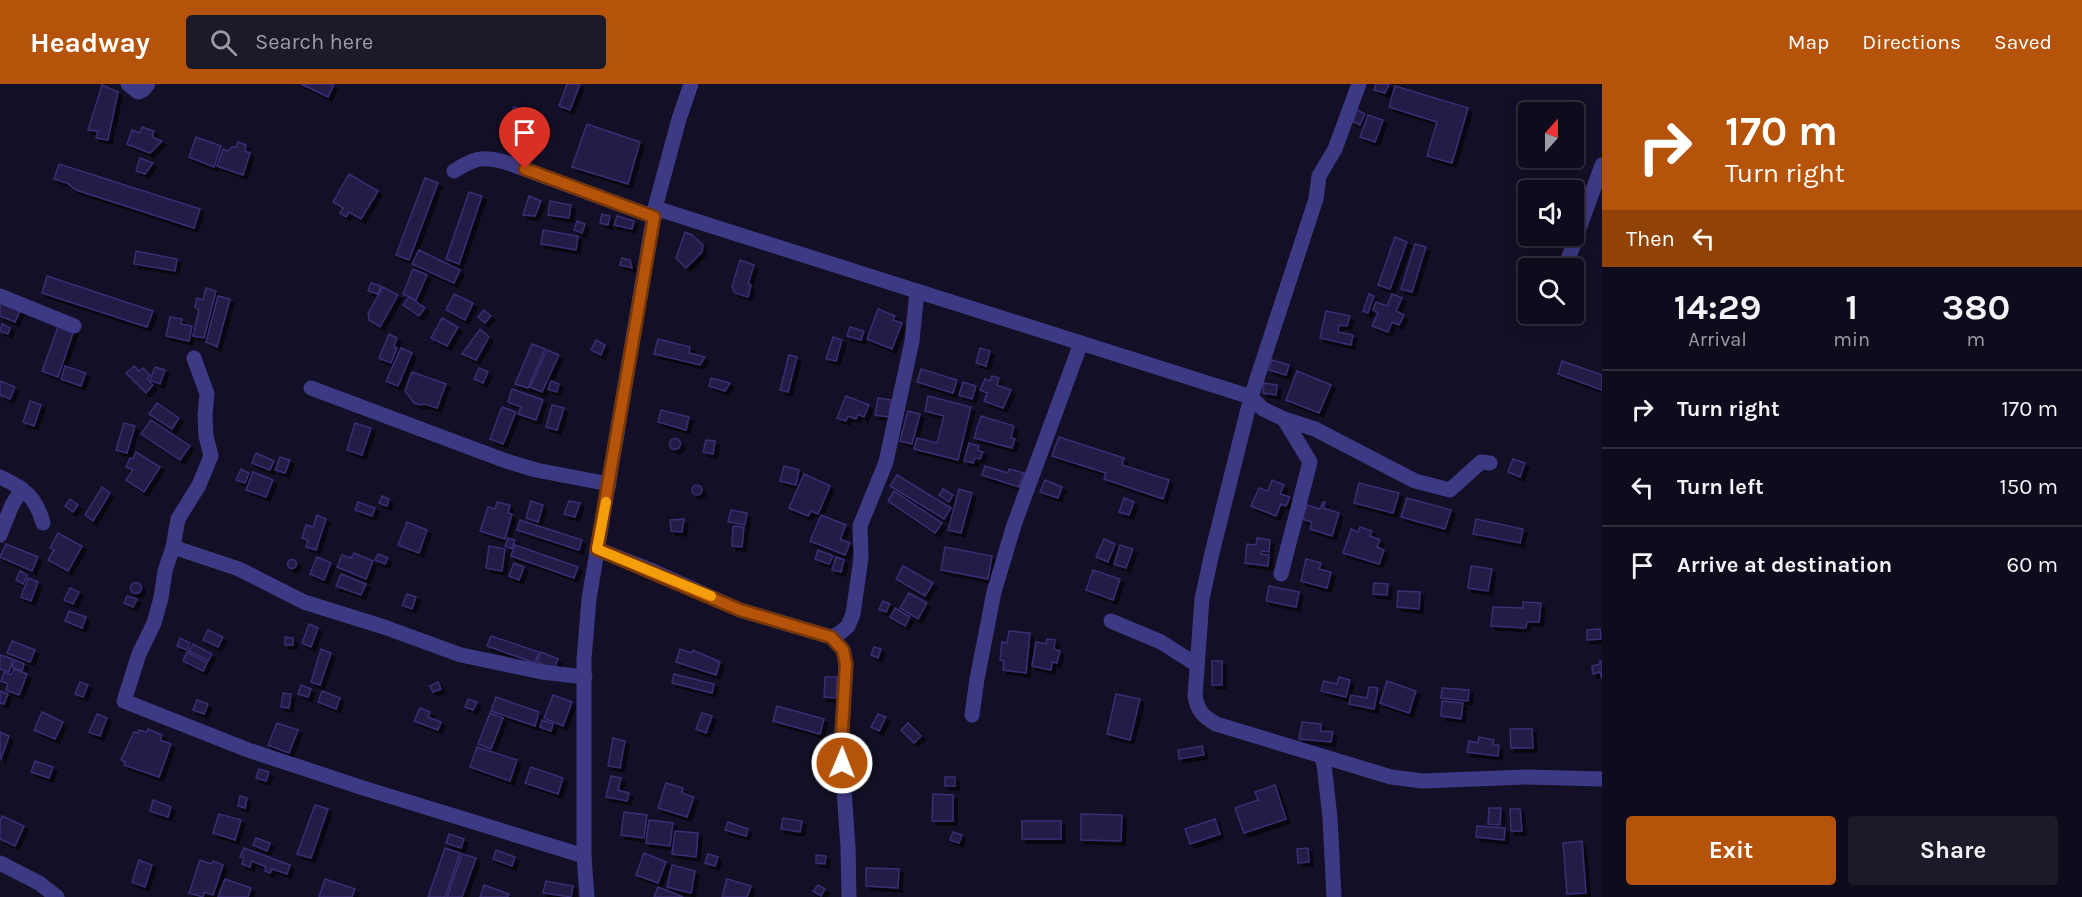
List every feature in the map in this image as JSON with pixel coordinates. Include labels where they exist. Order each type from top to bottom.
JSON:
[{"type":"street","points":[[128,84],[138,92],[148,84]]},
{"type":"street","points":[[587,897],[584,856],[585,677],[589,599],[618,417],[655,212],[679,119],[691,84]]},
{"type":"street","points":[[1359,84],[1335,149],[1319,176],[1316,199],[1251,397],[1202,599],[1195,696],[1197,708],[1202,716],[1216,724],[1391,777],[1422,781],[1526,777],[1602,779]]},
{"type":"street","points":[[454,171],[468,162],[488,158],[505,162],[655,212],[917,291],[1251,397],[1263,409],[1315,429],[1415,481],[1450,490],[1481,462],[1490,463]]},
{"type":"street","points":[[1569,258],[1602,165]]},
{"type":"street","points":[[831,637],[848,626],[853,614],[861,558],[860,526],[886,462],[912,340],[917,291]]},
{"type":"street","points":[[0,296],[74,326]]},
{"type":"street","points":[[972,715],[994,592],[1014,525],[1081,343]]},
{"type":"street","points":[[194,358],[207,394],[206,436],[211,456],[199,485],[178,519],[154,623],[139,654],[124,701],[248,750],[584,856]]},
{"type":"street","points":[[311,388],[506,461],[536,470],[609,484]]},
{"type":"street","points":[[1281,574],[1310,462],[1284,419]]},
{"type":"street","points":[[0,477],[22,489],[38,506],[43,523]]},
{"type":"street","points":[[0,535],[12,505],[22,489]]},
{"type":"street","points":[[173,547],[239,569],[304,602],[384,627],[461,655],[542,672],[585,677]]},
{"type":"street","points":[[597,549],[740,610],[831,637],[843,650],[846,664],[841,747],[849,897]]},
{"type":"street","points":[[1111,621],[1161,642],[1197,665]]},
{"type":"street","points":[[1321,756],[1324,764],[1330,818],[1334,897]]},
{"type":"street","points":[[0,863],[39,883],[57,897]]},
{"type":"building","points":[[301,84],[334,84],[328,97]]},
{"type":"building","points":[[567,84],[580,84],[570,110],[559,106]]},
{"type":"building","points":[[1376,84],[1389,84],[1385,93],[1374,90]]},
{"type":"building","points":[[102,85],[118,92],[108,140],[96,138],[98,131],[88,130]]},
{"type":"building","points":[[1395,86],[1468,108],[1452,163],[1427,156],[1437,122],[1389,107]]},
{"type":"building","points":[[514,107],[524,110],[522,121],[510,119]]},
{"type":"building","points":[[1357,110],[1365,114],[1360,125],[1352,121]]},
{"type":"building","points":[[1368,115],[1383,120],[1375,142],[1360,137]]},
{"type":"building","points":[[587,124],[640,142],[628,184],[572,167]]},
{"type":"building","points":[[142,127],[154,131],[152,137],[162,141],[150,153],[127,144],[132,130],[140,133]]},
{"type":"building","points":[[196,137],[221,146],[214,167],[189,157]]},
{"type":"building","points":[[238,142],[246,145],[245,151],[250,153],[243,175],[217,166],[223,149],[228,151],[236,147]]},
{"type":"building","points":[[140,158],[153,163],[145,174],[136,171]]},
{"type":"building","points":[[59,164],[200,209],[194,228],[76,190],[67,183],[54,179]]},
{"type":"building","points":[[349,174],[378,191],[361,219],[349,212],[346,217],[340,213],[343,208],[333,202]]},
{"type":"building","points":[[425,178],[438,183],[409,260],[396,255]]},
{"type":"building","points":[[469,192],[482,196],[459,264],[446,259]]},
{"type":"building","points":[[529,196],[541,201],[535,216],[523,215]]},
{"type":"building","points":[[550,201],[571,205],[569,218],[548,215]]},
{"type":"building","points":[[602,214],[610,216],[608,225],[600,223]]},
{"type":"building","points":[[617,216],[634,221],[632,229],[614,225]]},
{"type":"building","points":[[577,221],[585,224],[582,233],[574,230]]},
{"type":"building","points":[[543,230],[578,236],[576,250],[541,244]]},
{"type":"building","points":[[685,232],[703,245],[702,252],[686,268],[676,258]]},
{"type":"building","points":[[1395,237],[1407,242],[1390,289],[1378,285]]},
{"type":"building","points":[[1415,244],[1426,247],[1412,292],[1401,289]]},
{"type":"building","points":[[419,250],[460,270],[454,283],[412,264]]},
{"type":"building","points":[[136,251],[177,259],[175,271],[134,264]]},
{"type":"building","points":[[622,258],[630,260],[632,268],[620,265]]},
{"type":"building","points":[[740,260],[754,265],[748,284],[751,285],[748,297],[735,293],[732,287]]},
{"type":"building","points":[[413,269],[427,275],[416,300],[403,294]]},
{"type":"building","points":[[47,276],[153,311],[147,327],[42,293]]},
{"type":"building","points":[[371,283],[381,286],[378,294],[368,291]]},
{"type":"building","points":[[383,287],[398,295],[380,327],[369,320],[368,314]]},
{"type":"building","points":[[206,288],[216,291],[204,338],[193,336],[199,310],[195,307],[197,298],[203,300]]},
{"type":"building","points":[[454,294],[473,303],[465,320],[446,310]]},
{"type":"building","points":[[1369,294],[1374,296],[1368,313],[1363,311]]},
{"type":"building","points":[[1392,294],[1402,298],[1396,311],[1404,315],[1399,325],[1392,322],[1388,332],[1372,326],[1378,313],[1373,310],[1376,302],[1387,306]]},
{"type":"building","points":[[218,296],[230,299],[217,347],[206,342]]},
{"type":"building","points":[[409,297],[425,308],[419,316],[403,305]]},
{"type":"building","points":[[0,301],[21,309],[15,322],[0,316]]},
{"type":"building","points":[[878,309],[895,316],[893,320],[902,323],[892,349],[867,339]]},
{"type":"building","points":[[484,310],[491,316],[485,323],[478,317]]},
{"type":"building","points":[[1326,311],[1350,316],[1347,326],[1339,325],[1338,332],[1353,335],[1351,345],[1320,338]]},
{"type":"building","points":[[170,317],[182,319],[181,324],[192,326],[189,341],[166,336]]},
{"type":"building","points":[[442,318],[458,327],[447,346],[431,338]]},
{"type":"building","points":[[2,324],[10,328],[8,334],[0,331]]},
{"type":"building","points":[[59,324],[74,330],[58,377],[42,371]]},
{"type":"building","points":[[850,327],[864,331],[861,340],[847,336]]},
{"type":"building","points":[[480,329],[489,337],[476,360],[462,354]]},
{"type":"building","points":[[389,334],[397,338],[394,347],[397,348],[391,363],[379,358]]},
{"type":"building","points":[[833,337],[842,340],[836,361],[826,359]]},
{"type":"building","points":[[658,339],[690,347],[689,353],[705,357],[700,365],[654,354]]},
{"type":"building","points":[[596,340],[605,345],[601,355],[591,350]]},
{"type":"building","points":[[532,344],[545,349],[528,388],[515,384]]},
{"type":"building","points":[[401,348],[412,353],[398,386],[386,381]]},
{"type":"building","points":[[980,348],[990,351],[986,366],[976,363]]},
{"type":"building","points":[[547,350],[559,355],[542,392],[530,387]]},
{"type":"building","points":[[789,355],[797,357],[788,392],[780,390]]},
{"type":"building","points":[[1272,360],[1289,365],[1286,375],[1269,370]]},
{"type":"building","points":[[1562,361],[1602,375],[1602,390],[1558,374]]},
{"type":"building","points":[[65,366],[86,373],[81,386],[61,379]]},
{"type":"building","points":[[134,366],[139,371],[143,368],[150,375],[147,379],[153,385],[146,393],[126,373]]},
{"type":"building","points":[[155,367],[165,370],[160,384],[150,380]]},
{"type":"building","points":[[479,368],[488,372],[483,383],[474,379]]},
{"type":"building","points":[[921,369],[957,380],[953,393],[917,382]]},
{"type":"building","points":[[1297,371],[1331,385],[1319,413],[1286,400]]},
{"type":"building","points":[[412,372],[446,384],[437,408],[414,403],[405,391]]},
{"type":"building","points":[[992,376],[999,378],[997,385],[1011,390],[1003,408],[984,401],[987,393],[980,390],[985,379],[990,381]]},
{"type":"building","points":[[711,378],[730,383],[725,391],[709,386]]},
{"type":"building","points":[[0,381],[15,387],[10,399],[0,395]]},
{"type":"building","points":[[551,381],[559,384],[557,392],[548,389]]},
{"type":"building","points":[[963,382],[976,386],[972,399],[959,395]]},
{"type":"building","points":[[1264,383],[1277,385],[1276,395],[1263,393]]},
{"type":"building","points":[[512,389],[543,400],[536,420],[518,414],[521,407],[508,402]]},
{"type":"building","points":[[846,396],[869,405],[864,417],[858,414],[856,419],[848,416],[846,421],[837,418]]},
{"type":"building","points":[[928,396],[971,407],[958,460],[914,449],[917,438],[937,443],[944,416],[925,411]]},
{"type":"building","points":[[878,398],[891,400],[889,417],[875,415]]},
{"type":"building","points":[[30,401],[41,405],[34,426],[23,422]]},
{"type":"building","points":[[157,403],[179,418],[172,429],[149,414]]},
{"type":"building","points":[[552,405],[564,408],[557,430],[546,427]]},
{"type":"building","points":[[502,407],[516,412],[503,444],[490,439]]},
{"type":"building","points":[[661,410],[689,417],[686,430],[658,422]]},
{"type":"building","points":[[908,411],[920,414],[912,444],[900,441]]},
{"type":"building","points":[[981,416],[1014,426],[1011,438],[1015,439],[1012,448],[974,438]]},
{"type":"building","points":[[151,420],[190,446],[180,460],[141,434]]},
{"type":"building","points":[[124,423],[135,426],[127,453],[116,450]]},
{"type":"building","points":[[355,423],[371,428],[362,455],[347,450]]},
{"type":"building","points":[[1059,437],[1124,458],[1122,465],[1169,480],[1163,499],[1104,479],[1106,473],[1052,456]]},
{"type":"building","points":[[675,439],[679,440],[679,448],[675,449],[671,448],[670,444],[671,440]]},
{"type":"building","points":[[706,440],[715,441],[713,454],[703,452]]},
{"type":"building","points":[[969,443],[979,446],[978,450],[983,452],[980,459],[975,458],[973,463],[964,461]]},
{"type":"building","points":[[136,452],[160,467],[144,492],[126,480],[133,470],[126,467]]},
{"type":"building","points":[[256,453],[274,461],[270,470],[252,463]]},
{"type":"building","points":[[280,457],[290,460],[285,473],[275,470]]},
{"type":"building","points":[[1513,459],[1525,463],[1520,477],[1508,472]]},
{"type":"building","points":[[784,466],[799,470],[796,485],[780,481]]},
{"type":"building","points":[[985,466],[1008,473],[1009,469],[1024,473],[1019,487],[982,475]]},
{"type":"building","points":[[241,469],[249,473],[245,483],[236,480]]},
{"type":"building","points":[[253,472],[273,480],[266,497],[246,490]]},
{"type":"building","points":[[804,474],[830,486],[818,514],[811,511],[808,516],[789,508]]},
{"type":"building","points":[[897,475],[951,508],[944,519],[890,486]]},
{"type":"building","points":[[1045,480],[1062,487],[1058,498],[1040,492]]},
{"type":"building","points":[[1272,480],[1284,485],[1280,494],[1290,497],[1286,506],[1281,504],[1276,516],[1251,506],[1259,488],[1268,491]]},
{"type":"building","points":[[1359,483],[1399,493],[1393,513],[1354,503]]},
{"type":"building","points":[[697,485],[701,486],[701,494],[697,495],[693,494],[692,490],[693,486]]},
{"type":"building","points":[[102,487],[110,493],[93,521],[85,515]]},
{"type":"building","points":[[943,489],[953,495],[949,502],[939,495]]},
{"type":"building","points":[[959,489],[972,493],[961,533],[948,530]]},
{"type":"building","points":[[894,491],[942,523],[935,533],[888,501]]},
{"type":"building","points":[[382,496],[389,499],[387,506],[379,503]]},
{"type":"building","points":[[1124,498],[1134,502],[1129,515],[1119,512]]},
{"type":"building","points":[[1407,498],[1451,510],[1445,529],[1401,517]]},
{"type":"building","points":[[70,499],[78,505],[73,512],[65,506]]},
{"type":"building","points":[[531,501],[543,505],[538,522],[526,518]]},
{"type":"building","points":[[569,501],[580,503],[575,517],[564,514]]},
{"type":"building","points":[[358,502],[375,508],[372,516],[355,510]]},
{"type":"building","points":[[497,502],[510,505],[508,513],[512,514],[505,539],[480,531],[488,507],[495,509]]},
{"type":"building","points":[[1325,502],[1323,508],[1339,513],[1332,536],[1310,529],[1312,522],[1302,519],[1307,505],[1320,509]]},
{"type":"building","points":[[731,510],[747,513],[745,525],[728,522]]},
{"type":"building","points":[[317,515],[326,519],[316,550],[306,547],[308,540],[302,538],[306,525],[313,527]]},
{"type":"building","points":[[821,515],[846,525],[840,539],[850,543],[845,555],[810,541]]},
{"type":"building","points":[[684,519],[682,532],[671,531],[670,520]]},
{"type":"building","points":[[1476,519],[1523,529],[1520,543],[1473,534]]},
{"type":"building","points":[[520,520],[582,540],[579,550],[517,530]]},
{"type":"building","points":[[407,522],[427,530],[419,553],[398,545]]},
{"type":"building","points":[[733,526],[744,527],[742,547],[732,546]]},
{"type":"building","points":[[1360,527],[1372,531],[1370,536],[1380,540],[1377,547],[1384,550],[1379,564],[1343,553],[1351,529],[1358,532]]},
{"type":"building","points":[[58,533],[82,546],[68,571],[48,560],[54,550],[50,548]]},
{"type":"building","points":[[508,538],[515,540],[512,549],[505,546]]},
{"type":"building","points":[[1257,538],[1270,540],[1269,552],[1262,551],[1261,554],[1269,555],[1268,566],[1245,563],[1247,544],[1256,545]]},
{"type":"building","points":[[1104,539],[1115,544],[1108,562],[1096,557]]},
{"type":"building","points":[[6,544],[38,557],[32,571],[0,557]]},
{"type":"building","points":[[515,545],[578,567],[574,578],[511,556]]},
{"type":"building","points":[[1120,545],[1133,549],[1126,568],[1114,564]]},
{"type":"building","points":[[489,546],[505,549],[502,571],[486,568]]},
{"type":"building","points":[[945,547],[992,556],[988,579],[941,570]]},
{"type":"building","points":[[818,550],[833,556],[829,564],[815,559]]},
{"type":"building","points":[[354,553],[373,561],[366,579],[337,567],[342,555],[351,558]]},
{"type":"building","points":[[378,554],[388,558],[385,564],[375,560]]},
{"type":"building","points":[[317,557],[331,563],[324,580],[310,574]]},
{"type":"building","points":[[836,557],[844,560],[841,572],[832,570]]},
{"type":"building","points":[[292,559],[297,564],[292,569],[287,564]]},
{"type":"building","points":[[1306,559],[1321,563],[1319,569],[1331,572],[1327,588],[1301,581]]},
{"type":"building","points":[[514,563],[524,567],[519,580],[509,576]]},
{"type":"building","points":[[903,566],[933,583],[925,596],[896,579]]},
{"type":"building","points":[[1471,566],[1492,569],[1488,591],[1468,588]]},
{"type":"building","points":[[1093,570],[1120,579],[1113,600],[1086,590]]},
{"type":"building","points":[[20,571],[27,575],[23,584],[16,580]]},
{"type":"building","points":[[341,574],[366,584],[361,595],[336,586]]},
{"type":"building","points":[[28,578],[38,582],[31,601],[21,597]]},
{"type":"building","points":[[136,582],[142,588],[136,594],[130,588]]},
{"type":"building","points":[[1374,583],[1388,584],[1387,595],[1373,594]]},
{"type":"building","points":[[1269,586],[1299,592],[1296,607],[1266,601]]},
{"type":"building","points":[[70,588],[79,592],[73,604],[64,600]]},
{"type":"building","points":[[1398,591],[1420,592],[1419,609],[1397,607]]},
{"type":"building","points":[[909,593],[927,603],[918,619],[900,608]]},
{"type":"building","points":[[407,594],[416,597],[412,609],[402,605]]},
{"type":"building","points":[[127,596],[137,599],[133,607],[124,603]]},
{"type":"building","points":[[883,601],[890,604],[886,612],[879,609]]},
{"type":"building","points":[[1523,602],[1541,603],[1539,622],[1527,622],[1526,628],[1491,626],[1493,607],[1523,608]]},
{"type":"building","points":[[895,608],[910,617],[905,626],[890,617]]},
{"type":"building","points":[[69,611],[86,617],[82,628],[65,621]]},
{"type":"building","points":[[309,624],[318,628],[311,647],[302,643]]},
{"type":"building","points":[[1600,629],[1601,639],[1587,640],[1587,630]]},
{"type":"building","points":[[208,630],[223,637],[218,647],[203,640]]},
{"type":"building","points":[[1009,631],[1030,633],[1026,673],[1003,670],[1004,661],[1000,660],[1002,642],[1007,643]]},
{"type":"building","points":[[491,636],[539,652],[535,663],[487,646]]},
{"type":"building","points":[[285,637],[293,638],[293,645],[285,645]]},
{"type":"building","points":[[180,638],[190,643],[187,650],[177,646]]},
{"type":"building","points":[[1047,639],[1055,640],[1054,649],[1060,651],[1057,663],[1052,662],[1051,670],[1032,666],[1036,642],[1046,644]]},
{"type":"building","points":[[12,641],[35,650],[30,662],[7,653]]},
{"type":"building","points":[[193,644],[212,654],[208,661],[189,651]]},
{"type":"building","points":[[874,647],[881,649],[878,658],[871,655]]},
{"type":"building","points":[[321,649],[331,653],[320,685],[311,682]]},
{"type":"building","points":[[680,649],[692,653],[693,650],[720,662],[716,675],[676,662]]},
{"type":"building","points":[[187,652],[207,663],[203,671],[183,661]]},
{"type":"building","points":[[541,652],[558,659],[554,669],[537,662]]},
{"type":"building","points":[[0,655],[13,659],[9,672],[0,669]]},
{"type":"building","points":[[15,660],[24,664],[22,671],[12,667]]},
{"type":"building","points":[[1212,661],[1222,661],[1222,685],[1212,685]]},
{"type":"building","points":[[1602,661],[1602,679],[1600,672],[1593,674],[1592,666],[1600,664]]},
{"type":"building","points":[[14,669],[27,674],[19,695],[6,690],[8,684],[1,681],[4,672],[11,675]]},
{"type":"building","points":[[674,674],[714,684],[712,693],[672,683]]},
{"type":"building","points":[[825,677],[837,677],[836,698],[824,697]]},
{"type":"building","points":[[1339,677],[1350,680],[1346,697],[1321,691],[1324,681],[1337,684]]},
{"type":"building","points":[[1387,681],[1416,691],[1409,713],[1380,703]]},
{"type":"building","points":[[80,682],[88,685],[83,697],[75,694]]},
{"type":"building","points":[[438,682],[441,689],[433,692],[430,686]]},
{"type":"building","points":[[301,685],[311,689],[308,697],[298,694]]},
{"type":"building","points":[[1369,687],[1378,688],[1374,709],[1349,704],[1351,695],[1367,698]]},
{"type":"building","points":[[1442,688],[1469,690],[1468,701],[1441,698]]},
{"type":"building","points":[[0,691],[8,694],[4,704],[0,703]]},
{"type":"building","points":[[322,691],[340,698],[336,709],[318,702]]},
{"type":"building","points":[[283,693],[291,694],[289,708],[281,707]]},
{"type":"building","points":[[1116,694],[1140,699],[1130,740],[1107,734]]},
{"type":"building","points":[[553,695],[572,702],[563,726],[544,718]]},
{"type":"building","points":[[496,697],[539,712],[535,726],[491,711]]},
{"type":"building","points":[[468,699],[477,702],[473,710],[465,707]]},
{"type":"building","points":[[197,700],[208,704],[204,714],[193,710]]},
{"type":"building","points":[[1442,701],[1463,703],[1461,719],[1441,716]]},
{"type":"building","points":[[777,706],[824,719],[820,734],[773,721]]},
{"type":"building","points":[[420,708],[430,712],[428,717],[441,722],[438,730],[414,721]]},
{"type":"building","points":[[42,712],[63,722],[55,739],[34,730]]},
{"type":"building","points":[[490,713],[503,718],[491,749],[478,744]]},
{"type":"building","points":[[702,713],[712,716],[706,733],[696,729]]},
{"type":"building","points":[[97,714],[107,718],[100,736],[89,732]]},
{"type":"building","points":[[878,714],[886,717],[879,731],[871,727]]},
{"type":"building","points":[[542,720],[553,724],[551,731],[540,727]]},
{"type":"building","points":[[1302,722],[1321,724],[1321,731],[1333,732],[1331,742],[1299,739]]},
{"type":"building","points":[[277,723],[298,730],[289,753],[268,745]]},
{"type":"building","points":[[908,723],[921,736],[914,743],[901,730]]},
{"type":"building","points":[[148,729],[162,735],[160,740],[171,744],[159,777],[124,765],[125,762],[121,760],[134,732],[138,733],[139,730],[147,732]]},
{"type":"building","points":[[1510,729],[1532,729],[1533,748],[1511,748]]},
{"type":"building","points":[[0,732],[9,736],[1,759],[0,758]]},
{"type":"building","points":[[1479,737],[1494,740],[1493,745],[1499,745],[1498,756],[1467,752],[1469,741],[1478,743]]},
{"type":"building","points":[[613,738],[625,741],[620,768],[608,766]]},
{"type":"building","points":[[1202,746],[1204,755],[1179,759],[1178,750]]},
{"type":"building","points":[[477,747],[517,760],[510,781],[470,767]]},
{"type":"building","points":[[822,751],[832,751],[831,762],[822,761]]},
{"type":"building","points":[[35,761],[53,767],[49,778],[31,772]]},
{"type":"building","points":[[531,767],[563,778],[558,794],[525,783]]},
{"type":"building","points":[[259,769],[269,772],[266,781],[256,778]]},
{"type":"building","points":[[611,776],[621,778],[618,790],[629,793],[627,801],[606,797]]},
{"type":"building","points":[[945,777],[955,777],[955,786],[945,786]]},
{"type":"building","points":[[666,783],[683,788],[682,793],[694,797],[687,817],[658,808]]},
{"type":"building","points":[[1275,785],[1286,819],[1244,833],[1235,808],[1258,800],[1255,792]]},
{"type":"building","points":[[933,794],[953,795],[953,821],[932,821]]},
{"type":"building","points":[[240,796],[247,798],[245,808],[238,806]]},
{"type":"building","points":[[153,800],[171,807],[168,817],[150,811]]},
{"type":"building","points":[[315,805],[328,809],[311,858],[297,854]]},
{"type":"building","points":[[1489,808],[1501,808],[1500,825],[1488,824]]},
{"type":"building","points":[[1510,809],[1520,809],[1522,831],[1511,831]]},
{"type":"building","points":[[624,812],[647,815],[644,838],[621,835]]},
{"type":"building","points":[[219,814],[241,820],[235,840],[213,833]]},
{"type":"building","points":[[1081,814],[1122,815],[1121,841],[1081,840]]},
{"type":"building","points":[[2,816],[24,826],[15,846],[0,839]]},
{"type":"building","points":[[783,818],[802,821],[800,832],[781,829]]},
{"type":"building","points":[[1215,819],[1220,834],[1190,844],[1185,829]]},
{"type":"building","points":[[649,820],[673,823],[670,846],[646,843]]},
{"type":"building","points":[[1022,821],[1061,821],[1061,839],[1022,839]]},
{"type":"building","points":[[728,822],[748,829],[746,836],[725,830]]},
{"type":"building","points":[[1477,826],[1505,828],[1504,840],[1476,837]]},
{"type":"building","points":[[675,831],[698,833],[696,857],[672,854]]},
{"type":"building","points":[[953,832],[962,835],[959,843],[950,840]]},
{"type":"building","points":[[449,834],[464,839],[461,848],[446,843]]},
{"type":"building","points":[[256,838],[270,843],[267,851],[253,845]]},
{"type":"building","points":[[1582,841],[1586,893],[1567,894],[1563,843]]},
{"type":"building","points":[[244,848],[290,865],[287,874],[272,869],[270,873],[265,871],[266,867],[252,861],[250,867],[242,864],[244,858],[240,857]]},
{"type":"building","points":[[445,848],[460,853],[445,897],[428,897]]},
{"type":"building","points":[[1308,848],[1309,862],[1298,863],[1297,849]]},
{"type":"building","points":[[496,850],[515,857],[512,866],[493,859]]},
{"type":"building","points":[[644,853],[666,862],[658,883],[636,875]]},
{"type":"building","points":[[462,854],[476,858],[462,897],[447,897]]},
{"type":"building","points":[[708,854],[718,857],[715,866],[705,863]]},
{"type":"building","points":[[816,855],[826,856],[825,864],[816,863]]},
{"type":"building","points":[[139,860],[152,865],[145,887],[132,882]]},
{"type":"building","points":[[200,860],[223,865],[213,895],[204,892],[203,897],[189,893]]},
{"type":"building","points":[[672,865],[695,871],[691,893],[667,887]]},
{"type":"building","points":[[866,868],[899,869],[898,888],[866,886]]},
{"type":"building","points":[[225,879],[251,888],[248,897],[218,897]]},
{"type":"building","points":[[325,879],[355,889],[352,897],[319,897]]},
{"type":"building","points":[[727,879],[751,886],[747,897],[722,897]]},
{"type":"building","points":[[546,881],[573,886],[571,897],[543,893]]},
{"type":"building","points":[[484,885],[509,894],[508,897],[480,897]]},
{"type":"building","points":[[818,885],[825,889],[821,896],[813,891]]},
{"type":"building","points":[[658,887],[683,897],[654,897]]},
{"type":"slow traffic","points":[[606,502],[597,549],[711,596]]},
{"type":"route","points":[[525,169],[654,217],[597,549],[740,610],[831,637],[843,650],[846,664],[842,763]]}]
